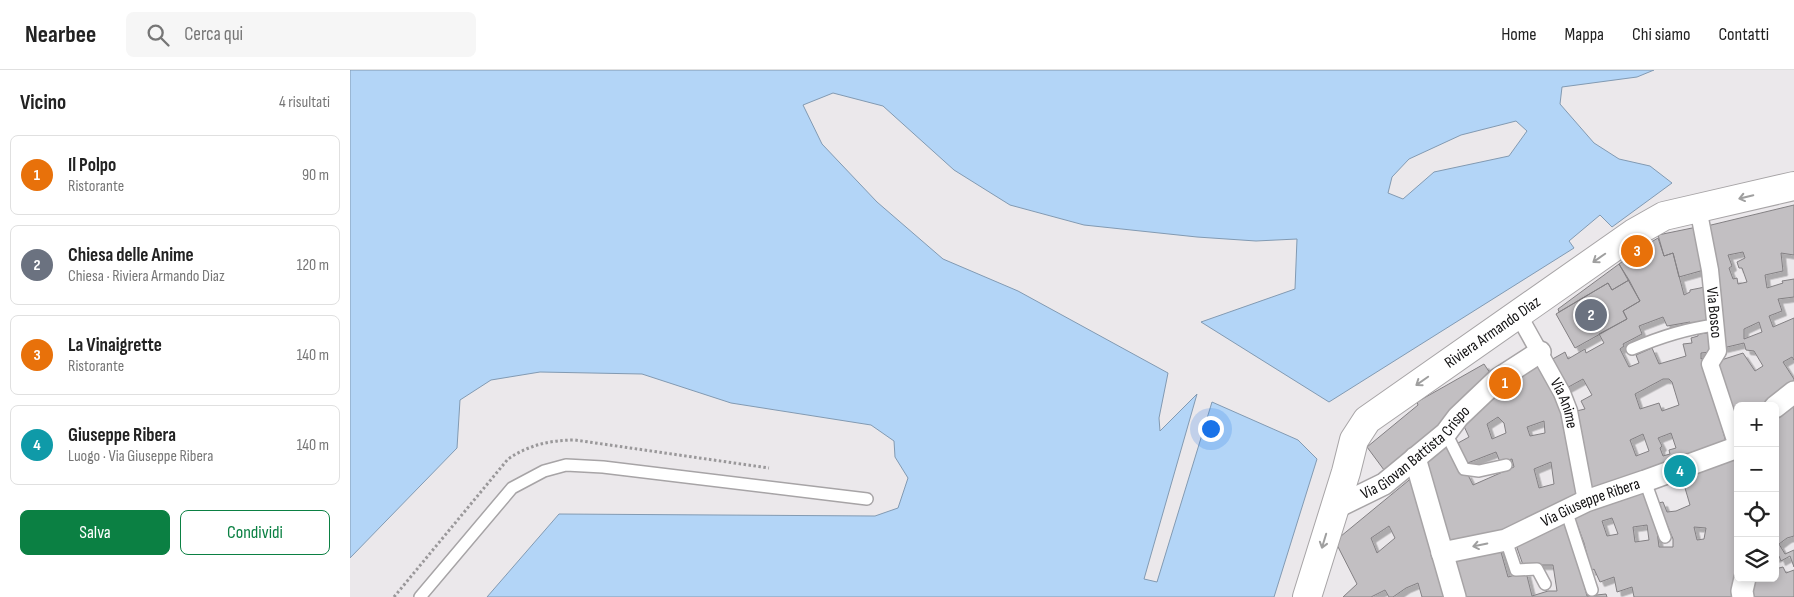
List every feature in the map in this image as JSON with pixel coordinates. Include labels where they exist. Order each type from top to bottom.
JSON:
[{"type":"street","name":"Riviera Armando Diaz","points":[[1308,596],[1354,440],[1367,420],[1518,314],[1664,216],[1794,186]]},
{"type":"street","name":"Via Bosco","points":[[1698,208],[1710,270],[1718,351],[1710,364],[1734,432]]},
{"type":"street","name":"Via Anime","points":[[1518,314],[1562,393],[1568,411],[1586,501]]},
{"type":"street","name":"Via Giovan Battista Crispo","points":[[1333,510],[1384,484],[1446,433],[1458,417],[1498,379],[1540,352]]},
{"type":"street","points":[[1779,403],[1794,392]]},
{"type":"street","name":"Via Giuseppe Ribera","points":[[1442,553],[1506,540],[1586,501],[1645,482],[1734,441]]},
{"type":"street","points":[[1415,458],[1455,597]]},
{"type":"street","points":[[1744,582],[1742,591],[1744,597]]},
{"type":"lane","points":[[1632,349],[1665,335],[1696,327],[1715,325]]},
{"type":"lane","points":[[1446,433],[1464,469],[1479,471],[1506,465]]},
{"type":"lane","points":[[420,597],[512,488],[544,471],[566,465],[603,467],[867,499]]},
{"type":"lane","points":[[1645,482],[1665,537]]},
{"type":"lane","points":[[1566,510],[1592,590]]},
{"type":"lane","points":[[1506,540],[1516,570],[1537,569],[1545,584]]},
{"type":"water","points":[[350,70],[1654,70],[1637,77],[1562,87],[1560,104],[1594,143],[1619,159],[1650,166],[1672,183],[1612,227],[1600,215],[1569,241],[1574,248],[1329,402],[1201,322],[1295,289],[1297,239],[1256,241],[1084,225],[1010,205],[954,170],[883,106],[833,93],[803,105],[822,144],[877,202],[943,259],[1018,291],[1168,373],[1159,418],[1160,431],[1197,394],[1144,579],[1157,582],[1212,402],[1298,440],[1317,459],[1274,597],[487,597],[559,514],[875,516],[898,508],[908,478],[895,457],[894,441],[871,425],[731,403],[642,374],[540,372],[491,380],[460,400],[457,448],[350,558]],"holes":[[[1516,121],[1527,131],[1509,156],[1434,172],[1403,199],[1388,193],[1392,177],[1409,159],[1461,135]]]},
{"type":"building","points":[[1794,205],[1794,255],[1781,253],[1783,271],[1765,275],[1767,288],[1783,283],[1782,281],[1794,279],[1794,297],[1778,299],[1782,311],[1769,316],[1773,327],[1794,318],[1794,360],[1792,357],[1783,362],[1794,379],[1794,385],[1772,402],[1734,402],[1734,417],[1715,362],[1743,353],[1755,371],[1763,366],[1754,351],[1746,350],[1744,343],[1723,348],[1707,226]],"holes":[[[1743,252],[1745,258],[1737,262],[1739,268],[1742,268],[1747,282],[1738,284],[1737,278],[1733,279],[1729,268],[1732,266],[1728,255]],[[1759,322],[1762,332],[1744,339],[1744,329]]]},
{"type":"building","points":[[1697,227],[1704,270],[1679,277],[1673,253],[1664,256],[1658,235]]},
{"type":"building","points":[[1658,238],[1664,256],[1673,253],[1684,295],[1690,292],[1690,290],[1705,287],[1709,320],[1667,326],[1663,317],[1639,326],[1642,334],[1623,344],[1624,346],[1620,349],[1629,367],[1639,363],[1636,355],[1652,348],[1659,364],[1686,356],[1683,344],[1692,343],[1691,338],[1698,336],[1698,334],[1708,333],[1711,352],[1701,353],[1701,359],[1703,358],[1727,446],[1588,493],[1572,412],[1585,409],[1581,401],[1592,395],[1583,379],[1563,390],[1549,361],[1565,352],[1568,359],[1585,349],[1586,353],[1604,343],[1599,334],[1627,319],[1623,311],[1640,301],[1619,264]],"holes":[[[1663,379],[1669,379],[1672,382],[1679,405],[1662,411],[1659,403],[1640,409],[1635,394]],[[1671,433],[1676,448],[1669,450],[1670,454],[1663,456],[1660,448],[1662,446],[1658,438]],[[1643,434],[1649,451],[1636,456],[1630,440]]]},
{"type":"building","points":[[1619,264],[1629,280],[1612,290],[1608,283],[1559,312],[1558,309]]},
{"type":"building","points":[[1629,280],[1640,301],[1623,311],[1627,319],[1575,348],[1556,314],[1608,283],[1612,290]]},
{"type":"building","points":[[1539,358],[1562,401],[1580,497],[1497,538],[1445,546],[1425,457],[1447,444],[1463,475],[1467,473],[1473,485],[1514,467],[1512,459],[1500,462],[1496,452],[1465,464],[1458,443],[1469,437],[1462,422],[1500,394],[1498,388]],"holes":[[[1498,417],[1504,423],[1506,433],[1492,439],[1487,424]],[[1544,421],[1545,433],[1530,436],[1527,427]],[[1551,462],[1554,484],[1539,488],[1534,469]]]},
{"type":"building","points":[[1484,364],[1492,376],[1387,474],[1367,447],[1418,405],[1417,402]]},
{"type":"building","points":[[1794,401],[1794,536],[1787,538],[1779,544],[1779,447],[1779,412]]},
{"type":"building","points":[[1734,455],[1734,582],[1737,582],[1733,597],[1634,597],[1632,587],[1617,592],[1614,577],[1600,582],[1594,569],[1591,571],[1584,543],[1572,511],[1642,489],[1656,523],[1659,547],[1673,547],[1673,539],[1658,503],[1663,502],[1667,512],[1676,511],[1690,505],[1680,471]],"holes":[[[1612,518],[1618,534],[1607,536],[1602,521]],[[1647,525],[1649,540],[1635,542],[1633,527]],[[1694,527],[1706,528],[1704,539],[1697,540]]]},
{"type":"building","points":[[1414,476],[1451,597],[1422,597],[1418,583],[1406,588],[1393,597],[1389,597],[1385,590],[1371,597],[1343,597],[1357,584],[1335,541]],"holes":[[[1389,526],[1395,538],[1377,553],[1371,538]]]},
{"type":"building","points":[[1565,520],[1587,596],[1606,594],[1607,597],[1460,597],[1448,559],[1499,545],[1508,577],[1526,572],[1532,596],[1548,591],[1557,591],[1553,565],[1523,565],[1515,542]]},
{"type":"building","points":[[1779,544],[1785,554],[1794,550],[1794,567],[1790,556],[1781,561]]},
{"type":"building","points":[[1783,567],[1786,573],[1794,570],[1794,597],[1753,597],[1750,582],[1779,582],[1779,568]]},
{"type":"place","name":"La Vinaigrette","points":[[1637,251]]},
{"type":"place","name":"Chiesa delle Anime","points":[[1591,315]]},
{"type":"place","name":"Il Polpo","points":[[1505,383]]},
{"type":"place","name":"Giuseppe Ribera","points":[[1680,471]]}]
